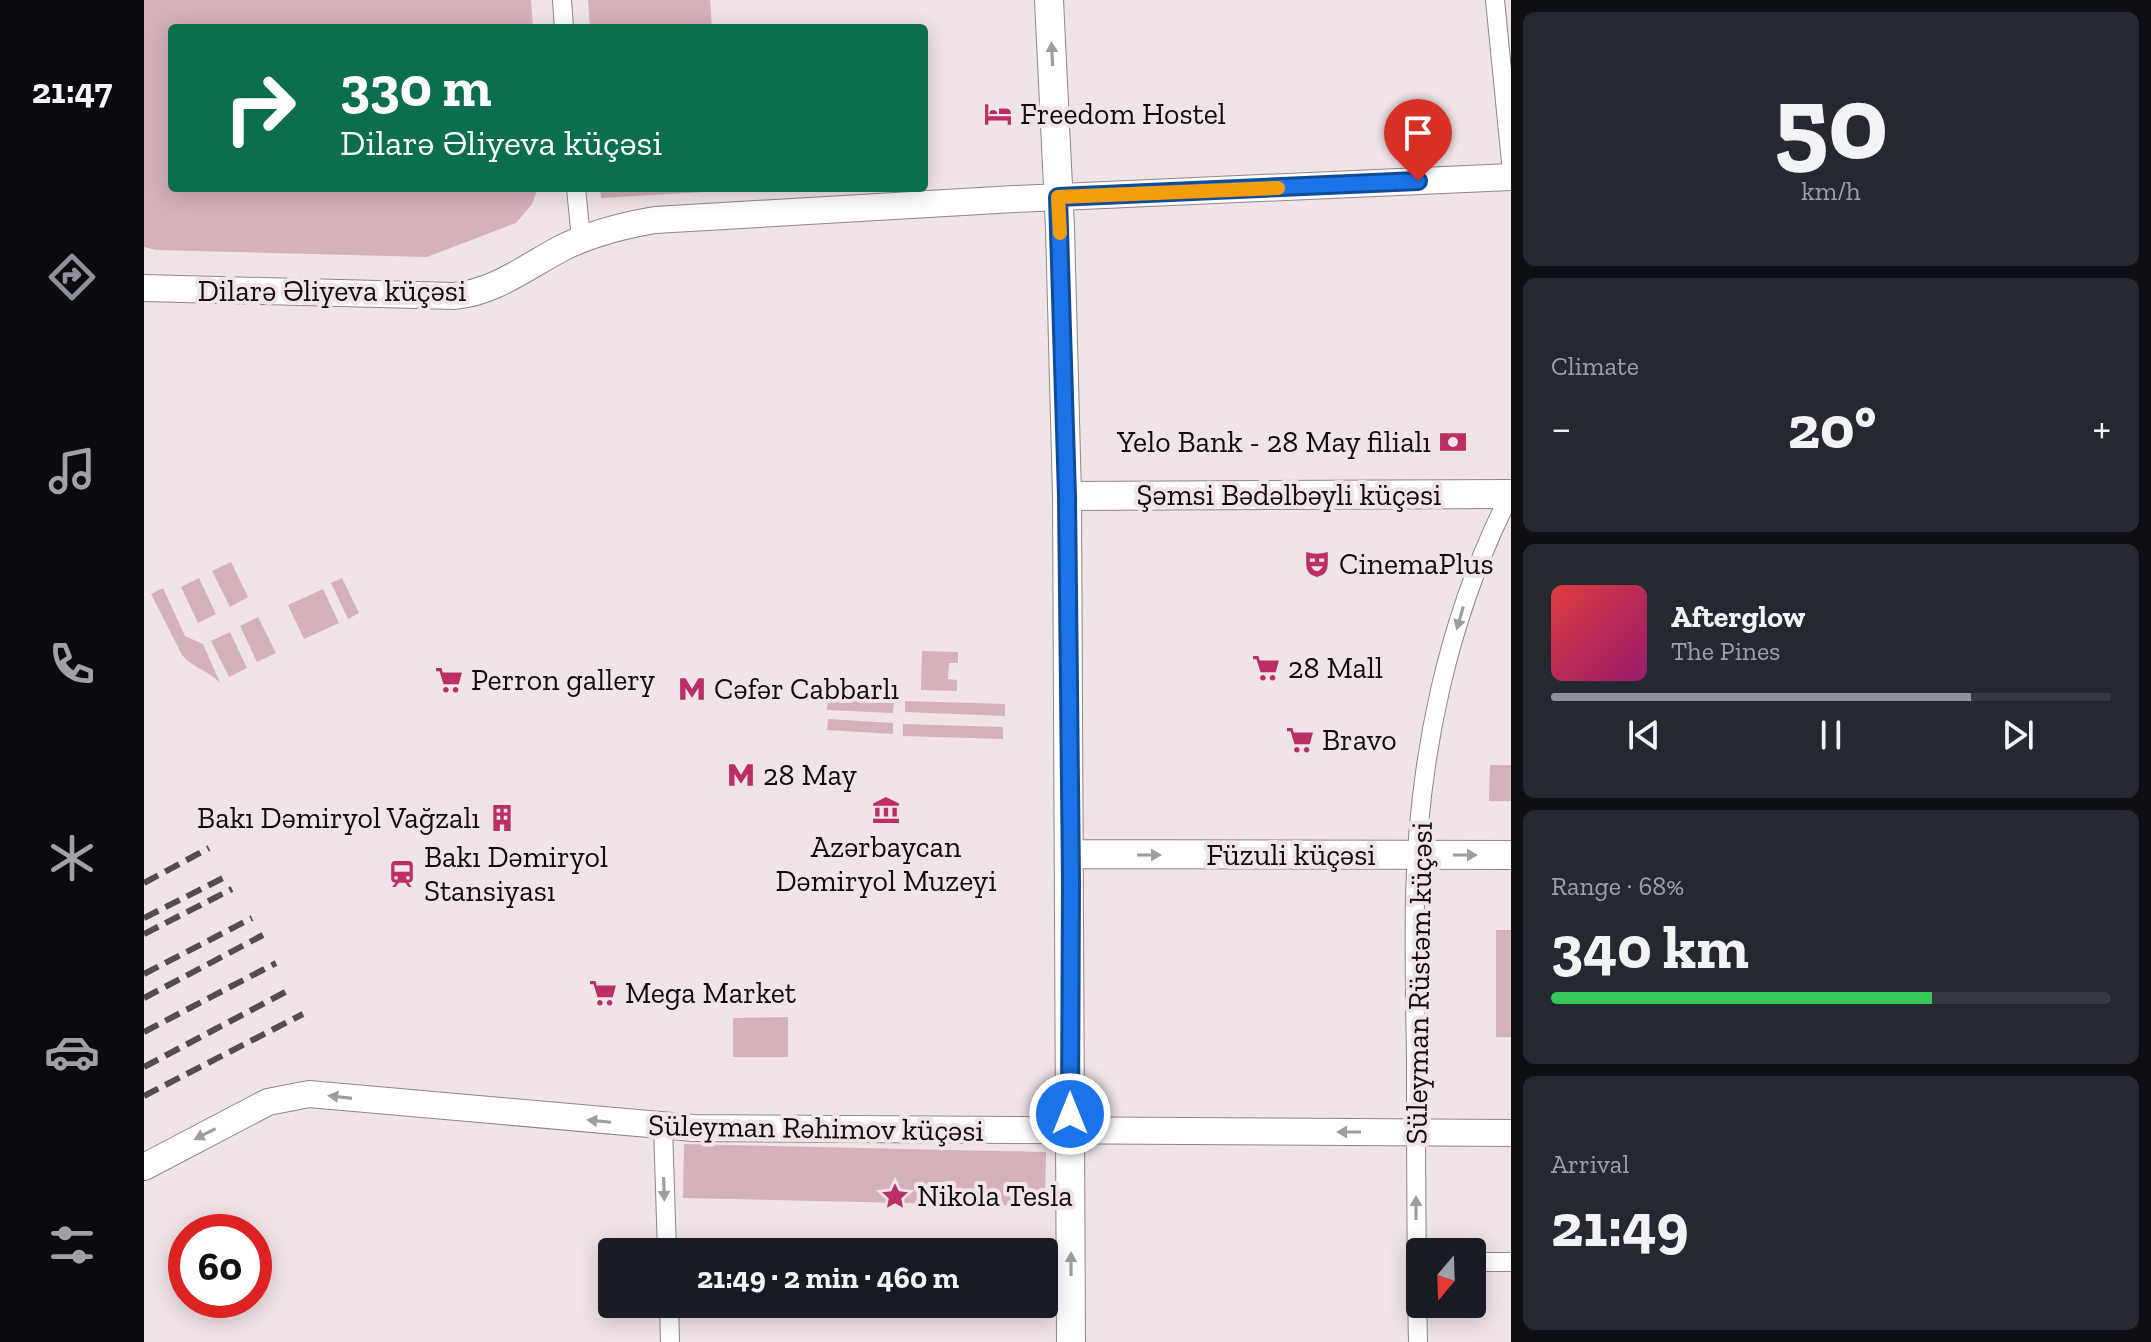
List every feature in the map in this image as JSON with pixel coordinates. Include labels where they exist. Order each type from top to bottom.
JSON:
[{"type":"main road","points":[[1049,0],[1067,496],[1071,1342]]},
{"type":"main road","name":"Dilarə Əliyeva küçəsi","points":[[144,288],[462,296],[497,286],[581,239],[655,220],[1058,197],[1511,177]]},
{"type":"main road","name":"Şəmsi Bədəlbəyli küçəsi","points":[[1067,496],[1511,494]]},
{"type":"main road","name":"Füzuli küçəsi","points":[[1071,854],[1511,855]]},
{"type":"main road","name":"Süleyman Rəhimov küçəsi","points":[[144,1167],[268,1102],[309,1094],[663,1126],[1068,1132],[1511,1133]]},
{"type":"street","points":[[562,0],[564,24]]},
{"type":"street","points":[[1495,0],[1511,162]]},
{"type":"street","points":[[576,192],[581,239]]},
{"type":"street","name":"Süleyman Rüstəm küçəsi","points":[[1418,1238],[1415,895],[1428,752],[1441,688],[1475,572],[1511,494]]},
{"type":"street","points":[[663,1126],[667,1238]]},
{"type":"street","points":[[1486,1262],[1511,1262]]},
{"type":"street","points":[[669,1318],[670,1342]]},
{"type":"street","name":"Süleyman Rüstəm küçəsi","points":[[1418,1318],[1418,1342]]},
{"type":"shaded area","points":[[144,0],[531,0],[533,24],[168,24],[168,192],[536,192],[532,204],[516,223],[427,257],[156,250],[144,247]]},
{"type":"shaded area","points":[[588,0],[710,0],[712,24],[590,24]]},
{"type":"shaded area","points":[[600,192],[705,192],[601,198]]},
{"type":"shaded area","points":[[231,562],[248,597],[230,607],[212,571]]},
{"type":"shaded area","points":[[199,578],[216,614],[198,623],[181,587]]},
{"type":"shaded area","points":[[342,578],[359,613],[348,619],[331,583]]},
{"type":"shaded area","points":[[163,588],[185,636],[203,644],[220,683],[182,655],[151,594]]},
{"type":"shaded area","points":[[323,589],[339,623],[304,639],[288,605]]},
{"type":"shaded area","points":[[258,617],[276,653],[257,662],[240,626]]},
{"type":"shaded area","points":[[230,632],[247,668],[229,677],[211,641]]},
{"type":"shaded area","points":[[922,651],[958,652],[958,663],[949,663],[948,679],[957,680],[957,691],[921,690]]},
{"type":"shaded area","points":[[828,698],[894,702],[893,713],[827,710]]},
{"type":"shaded area","points":[[905,701],[1005,704],[1005,716],[905,712]]},
{"type":"shaded area","points":[[828,719],[893,723],[893,734],[827,730]]},
{"type":"shaded area","points":[[903,724],[1003,727],[1003,739],[903,736]]},
{"type":"shaded area","points":[[1490,765],[1511,765],[1511,801],[1489,801]]},
{"type":"shaded area","points":[[1496,930],[1511,930],[1511,1037],[1496,1037]]},
{"type":"shaded area","points":[[788,1017],[788,1057],[733,1057],[733,1018]]},
{"type":"shaded area","points":[[684,1144],[1046,1152],[1045,1206],[683,1198]]},
{"type":"railway","points":[[144,883],[209,848]]},
{"type":"railway","points":[[144,918],[225,877]]},
{"type":"railway","points":[[144,934],[232,889]]},
{"type":"railway","points":[[144,974],[252,918]]},
{"type":"railway","points":[[144,998],[263,935]]},
{"type":"railway","points":[[144,1032],[276,963]]},
{"type":"railway","points":[[144,1067],[291,989]]},
{"type":"railway","points":[[144,1096],[303,1014]]},
{"type":"slow traffic","points":[[1060,233],[1058,197],[1278,188]]},
{"type":"place","name":"Freedom Hostel","points":[[998,114]]},
{"type":"place","name":"Yelo Bank - 28 May filialı","points":[[1453,442]]},
{"type":"place","name":"CinemaPlus","points":[[1317,564]]},
{"type":"place","name":"28 Mall","points":[[1266,668]]},
{"type":"place","name":"Perron gallery","points":[[449,680]]},
{"type":"place","name":"Cəfər Cabbarlı","points":[[692,689]]},
{"type":"place","name":"Bravo","points":[[1300,740]]},
{"type":"place","name":"28 May","points":[[741,775]]},
{"type":"place","name":"Azərbaycan Dəmiryol Muzeyi","points":[[886,810]]},
{"type":"place","name":"Bakı Dəmiryol Vağzalı","points":[[502,818]]},
{"type":"place","name":"Bakı Dəmiryol Stansiyası","points":[[402,874]]},
{"type":"place","name":"Mega Market","points":[[603,993]]},
{"type":"place","name":"Nikola Tesla","points":[[895,1196]]},
{"type":"route","points":[[1070,1114],[1067,496],[1058,197],[1418,181]]}]
